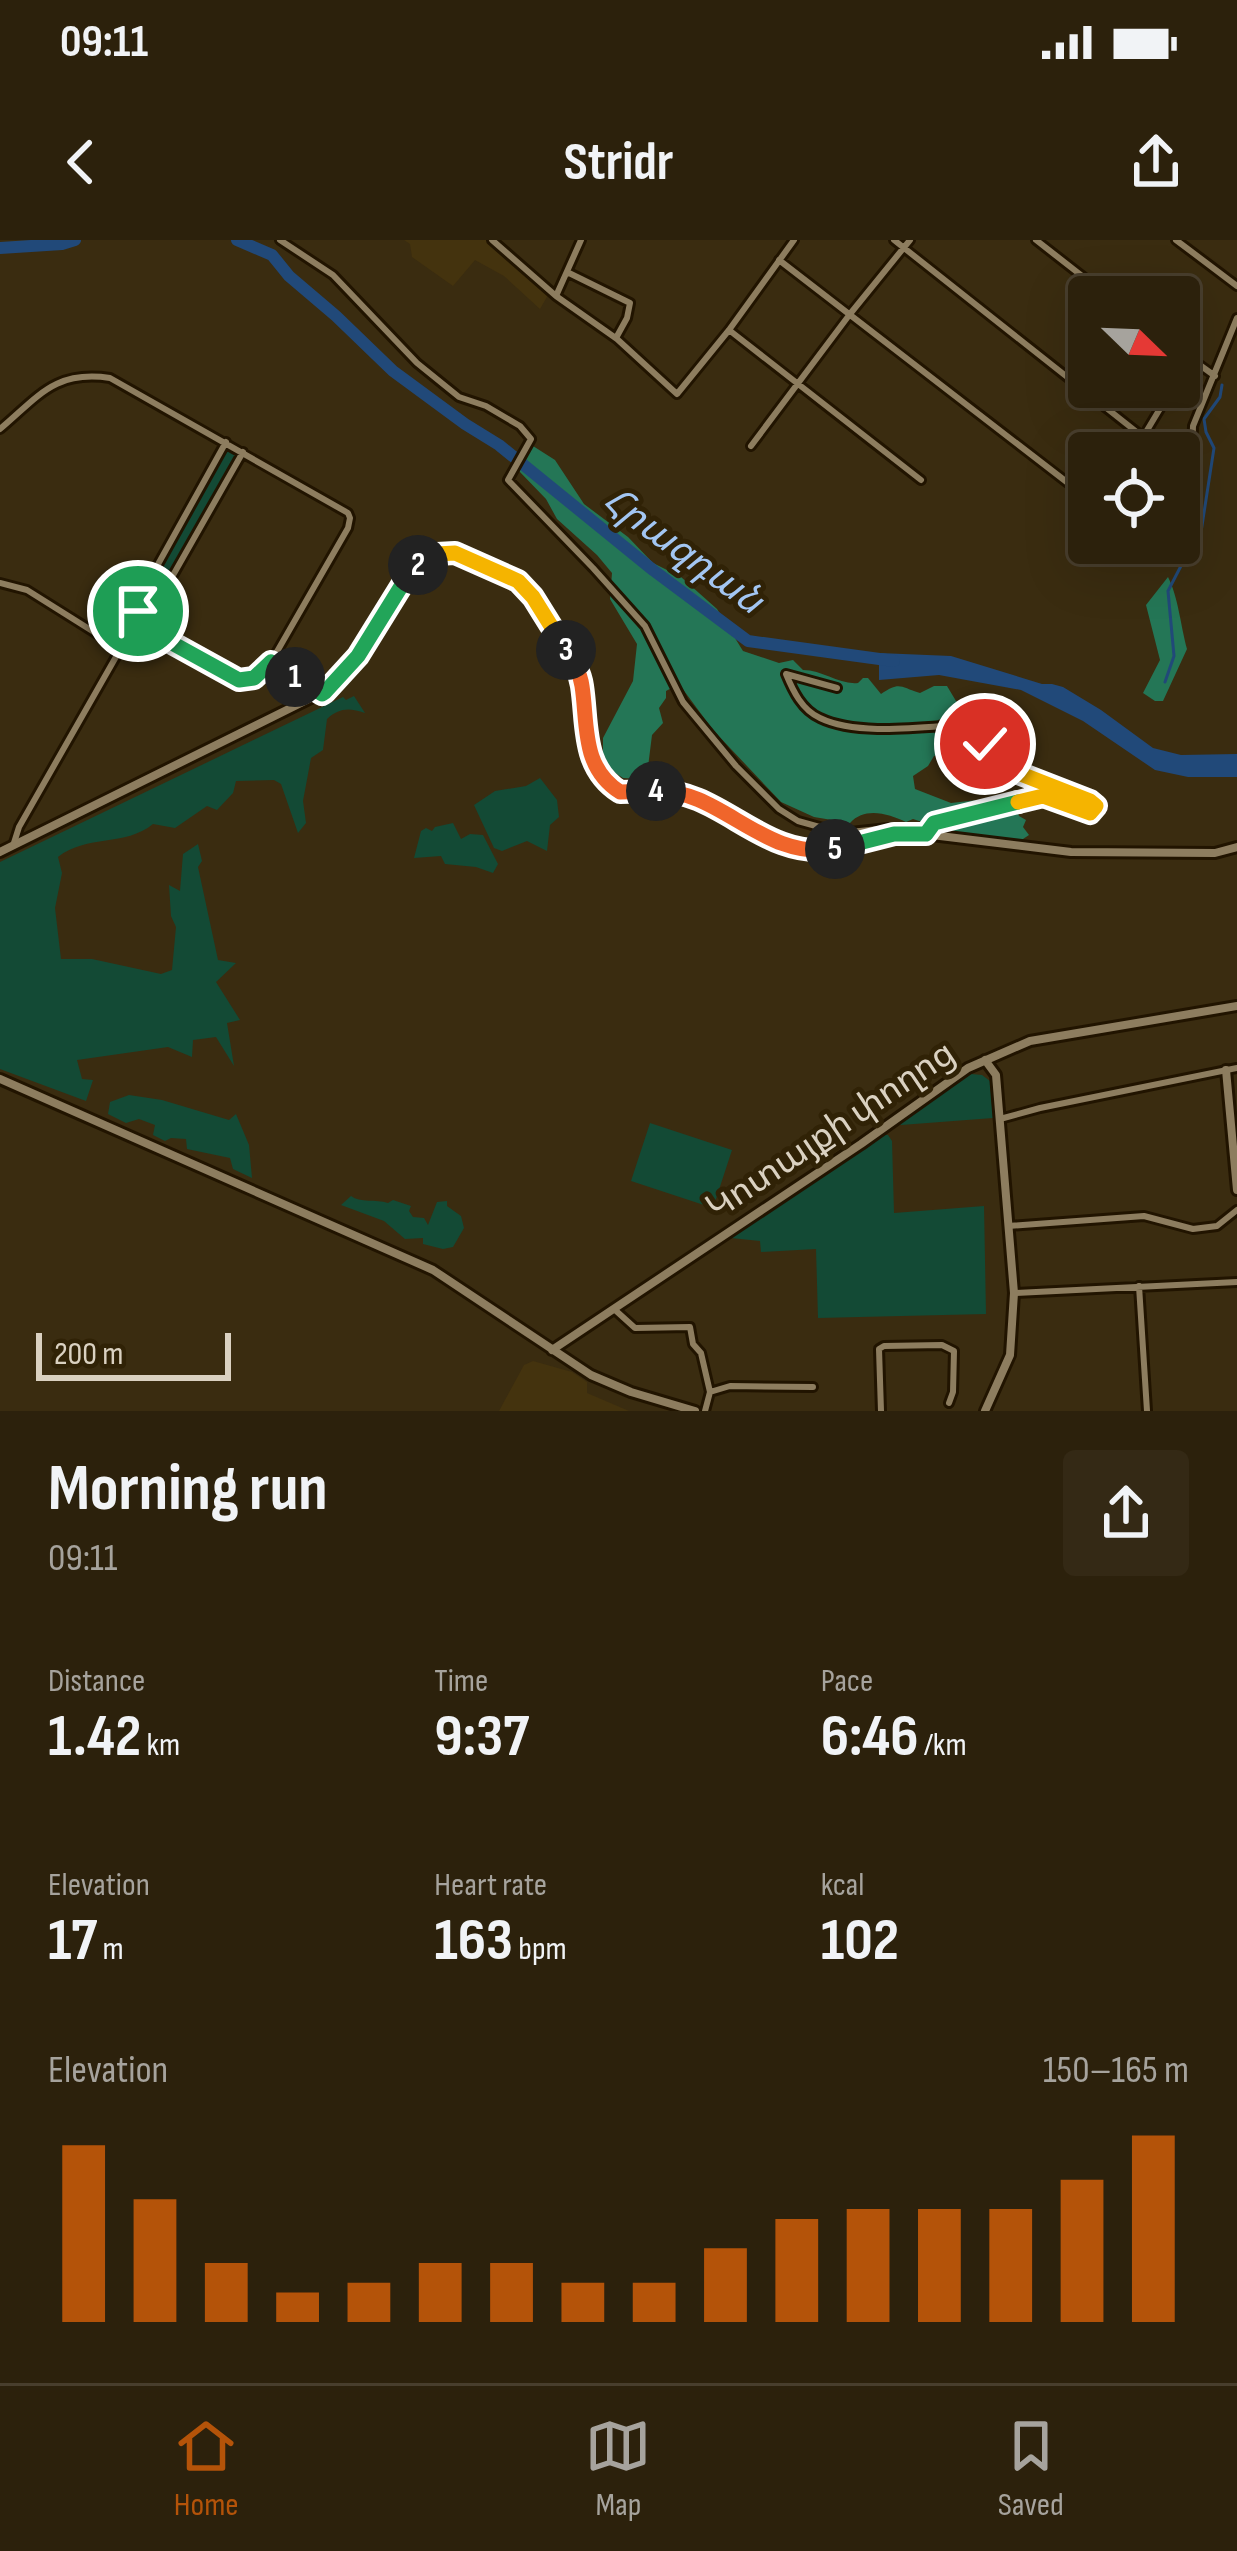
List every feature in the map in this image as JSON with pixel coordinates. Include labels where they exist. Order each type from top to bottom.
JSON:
[{"type":"street","points":[[280,240],[333,275],[417,363],[459,397],[520,426],[531,439],[508,480],[645,626],[683,702],[778,809],[819,829],[841,833],[888,828],[894,834]]},
{"type":"street","points":[[492,240],[556,296],[616,338],[676,394],[794,240]]},
{"type":"street","points":[[556,296],[581,240]]},
{"type":"street","points":[[894,240],[907,244],[1068,376]]},
{"type":"street","points":[[1036,240],[1081,276]]},
{"type":"street","points":[[1176,240],[1237,286]]},
{"type":"street","points":[[751,446],[907,244]]},
{"type":"street","points":[[779,260],[1068,483]]},
{"type":"street","points":[[566,272],[630,303],[616,338]]},
{"type":"street","points":[[1193,432],[1237,318]]},
{"type":"street","points":[[729,330],[921,480]]},
{"type":"street","points":[[1200,365],[1215,376]]},
{"type":"street","points":[[0,429],[56,382],[87,375],[110,378],[343,509],[350,518],[349,529],[271,662],[254,678],[239,680],[147,627],[142,613],[132,611]]},
{"type":"street","points":[[1108,408],[1143,437],[1160,408]]},
{"type":"street","points":[[226,442],[126,617],[124,626],[134,634],[147,627],[243,452]]},
{"type":"street","points":[[0,852],[322,694],[358,656],[410,572],[437,554],[455,553],[518,581],[533,597],[576,665],[592,759],[620,792],[670,790],[771,841],[823,851],[894,834],[1071,853],[1215,854],[1237,847]]},
{"type":"street","points":[[0,583],[27,590],[123,645],[19,827],[13,846]]},
{"type":"street","points":[[271,662],[322,694]]},
{"type":"street","points":[[837,688],[786,674],[796,697],[818,718],[857,728],[972,724],[1013,771],[1096,806],[1090,813],[1043,796],[953,816],[934,823],[926,834]]},
{"type":"street","name":"Կոտայքի փողոց","points":[[552,1350],[968,1068],[1030,1041],[1237,1006]]},
{"type":"street","points":[[985,1060],[996,1075],[1014,1293],[1010,1355],[985,1411]]},
{"type":"street","points":[[999,1120],[1232,1069],[1237,1190]]},
{"type":"street","points":[[0,1079],[433,1270],[604,1381],[695,1411]]},
{"type":"street","points":[[1008,1226],[1144,1216],[1193,1229],[1217,1226],[1237,1210]]},
{"type":"street","points":[[1014,1293],[1237,1282]]},
{"type":"street","points":[[1139,1286],[1147,1411]]},
{"type":"street","points":[[614,1309],[635,1328],[690,1327],[710,1392],[705,1411]]},
{"type":"street","points":[[881,1411],[880,1349],[884,1346],[942,1346],[954,1351],[949,1403]]},
{"type":"street","points":[[710,1392],[730,1386],[814,1387]]},
{"type":"shaded area","points":[[404,240],[490,240],[548,295],[540,309],[504,276],[475,260],[453,286],[412,257],[410,244]]},
{"type":"shaded area","points":[[533,1361],[572,1372],[587,1382],[587,1393],[629,1411],[499,1411],[524,1365]]},
{"type":"green space","points":[[533,446],[555,460],[584,504],[717,609],[743,651],[779,663],[793,660],[803,670],[844,682],[868,678],[881,694],[896,686],[920,693],[947,686],[966,710],[938,720],[934,732],[947,746],[913,776],[915,789],[951,803],[987,799],[1016,807],[1029,835],[1020,841],[950,831],[877,813],[850,823],[814,817],[781,802],[713,730],[679,684],[666,691],[659,708],[663,723],[652,735],[642,779],[623,778],[608,768],[603,738],[633,681],[637,644],[610,599],[612,573],[557,519],[546,499],[519,471]]},
{"type":"green space","points":[[227,450],[237,455],[148,611],[138,605]]},
{"type":"green space","points":[[1168,577],[1187,649],[1163,701],[1155,701],[1143,693],[1160,660],[1146,605]]},
{"type":"green space","points":[[354,696],[365,713],[345,710],[327,719],[323,750],[311,758],[303,801],[306,823],[298,833],[281,784],[236,781],[233,793],[217,810],[207,806],[175,828],[153,824],[130,836],[81,845],[58,857],[62,873],[55,908],[61,959],[92,959],[161,974],[172,970],[176,927],[169,885],[180,891],[183,854],[198,844],[202,861],[198,867],[218,960],[236,963],[216,982],[240,1020],[227,1023],[234,1066],[216,1037],[193,1040],[192,1057],[168,1047],[77,1060],[82,1079],[93,1080],[86,1101],[0,1069],[0,862],[343,697]]},
{"type":"green space","points":[[540,778],[557,800],[559,817],[550,825],[547,851],[527,841],[502,851],[494,848],[474,805],[495,791],[526,786]]},
{"type":"green space","points":[[453,823],[461,839],[483,835],[498,864],[493,873],[445,864],[441,856],[414,858],[421,831]]},
{"type":"green space","points":[[971,1074],[990,1081],[993,1118],[898,1122]]},
{"type":"green space","points":[[129,1095],[229,1120],[236,1114],[249,1145],[252,1178],[233,1169],[230,1158],[187,1149],[186,1139],[165,1141],[153,1135],[155,1125],[139,1119],[126,1123],[108,1114],[110,1102]]},
{"type":"green space","points":[[650,1123],[732,1150],[713,1208],[631,1181]]},
{"type":"green space","points":[[883,1135],[892,1141],[894,1213],[984,1206],[986,1314],[818,1318],[816,1249],[761,1252],[760,1241],[731,1238]]},
{"type":"green space","points":[[351,1196],[411,1206],[413,1217],[424,1218],[428,1225],[437,1202],[447,1201],[461,1216],[464,1228],[453,1247],[443,1249],[423,1244],[423,1238],[405,1239],[384,1221],[341,1205]]},
{"type":"water","points":[[879,653],[951,656],[1063,687],[1153,748],[1181,755],[1237,754],[1237,777],[1188,777],[1155,770],[1083,721],[1021,690],[939,675],[879,680]]},
{"type":"waterway","name":"Հրազդան","points":[[0,248],[75,240]]},
{"type":"waterway","name":"Հրազդան","points":[[237,240],[272,255],[393,371],[499,445],[748,641],[894,661]]},
{"type":"waterway","points":[[1165,682],[1174,656],[1168,591],[1183,562],[1197,558],[1214,448],[1204,419],[1220,397],[1222,385]]},
{"type":"route","points":[[138,611],[152,632],[239,680],[254,678],[271,662],[322,694],[358,656],[410,572],[437,554],[455,553],[518,581],[533,597],[576,665],[582,682],[586,740],[592,759],[610,785],[620,792],[670,790],[686,795],[771,841],[805,849],[823,851],[894,834],[926,834],[934,823],[953,816],[1043,796],[1090,813],[1096,806],[1013,771],[985,744]]}]
